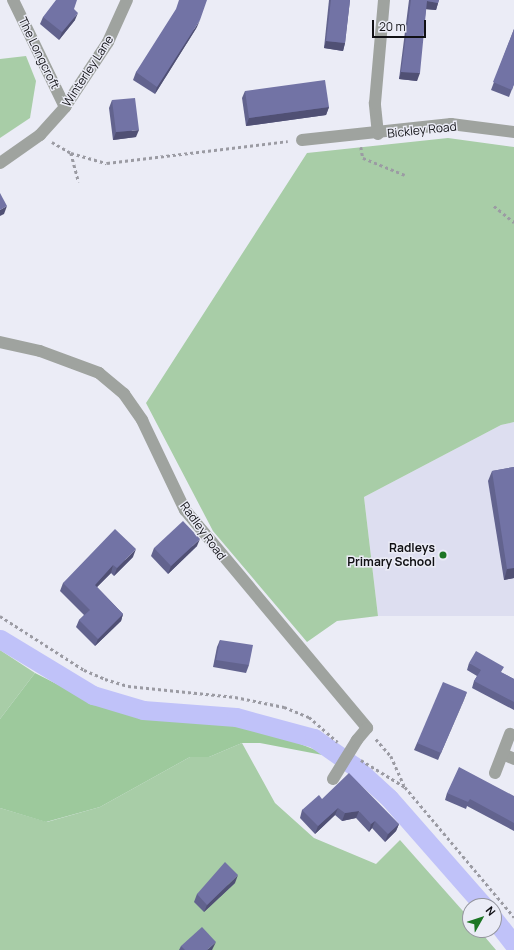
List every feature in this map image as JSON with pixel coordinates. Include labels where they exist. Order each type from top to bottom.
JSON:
[{"type":"street","name":"The Longcroft","points":[[13,0],[65,107]]},
{"type":"street","name":"Winterley Lane","points":[[0,162],[40,135],[65,107],[108,42],[127,0]]},
{"type":"street","name":"Bickley Road","points":[[378,134],[375,103],[384,0]]},
{"type":"street","name":"Bickley Road","points":[[302,140],[378,134],[451,124],[514,132]]},
{"type":"street","name":"Radley Road","points":[[0,342],[40,351],[98,373],[124,394],[142,420],[189,516],[367,728]]},
{"type":"street","points":[[333,779],[357,740],[367,728]]},
{"type":"street","points":[[495,772],[508,756],[510,734]]},
{"type":"path","points":[[40,135],[71,153],[107,163],[302,140]]},
{"type":"path","points":[[358,135],[363,158],[406,175]]},
{"type":"path","points":[[71,153],[79,182]]},
{"type":"path","points":[[494,206],[514,222]]},
{"type":"path","points":[[0,616],[84,670],[105,679],[128,686],[235,697],[284,707],[309,717],[343,748]]},
{"type":"path","points":[[367,728],[391,756],[405,787]]},
{"type":"path","points":[[358,759],[383,770],[405,787],[514,917]]},
{"type":"shaded area","name":"Radleys Primary School","points":[[514,422],[514,616],[378,616],[364,497],[501,425]]},
{"type":"green space","points":[[26,56],[36,81],[30,118],[0,138],[0,59]]},
{"type":"green space","points":[[448,138],[514,147],[514,422],[501,425],[364,497],[378,616],[337,621],[307,642],[213,531],[146,403],[307,153]]},
{"type":"green space","points":[[0,650],[35,673],[0,719]]},
{"type":"green space","points":[[35,673],[94,703],[137,716],[243,721],[333,757],[260,743],[242,743],[209,757],[190,757],[100,807],[46,822],[0,808],[0,719]]},
{"type":"green space","points":[[242,743],[275,803],[314,838],[376,864],[400,840],[462,910],[462,938],[486,938],[496,950],[0,950],[0,808],[47,822],[100,807],[190,757],[209,757]]},
{"type":"building","points":[[56,0],[77,0],[74,9],[78,13],[62,32],[43,17]]},
{"type":"building","points":[[179,0],[207,0],[200,20],[157,87],[136,72],[176,9]]},
{"type":"building","points":[[331,0],[350,0],[345,43],[326,41]]},
{"type":"building","points":[[411,0],[439,0],[438,3],[427,1],[420,73],[401,72]]},
{"type":"building","points":[[514,29],[514,84],[512,90],[493,82]]},
{"type":"building","points":[[325,80],[329,107],[249,118],[245,91]]},
{"type":"building","points":[[135,98],[139,130],[116,132],[112,100]]},
{"type":"building","points":[[0,193],[7,206],[0,210]]},
{"type":"building","points":[[514,467],[514,568],[507,569],[492,471]]},
{"type":"building","points":[[183,521],[200,539],[171,566],[154,548]]},
{"type":"building","points":[[115,529],[136,549],[117,568],[113,565],[95,585],[123,614],[98,639],[79,620],[90,610],[63,583]]},
{"type":"building","points":[[220,640],[253,645],[249,665],[216,660]]},
{"type":"building","points":[[476,651],[504,667],[501,672],[514,679],[514,702],[474,681],[481,670],[469,663]]},
{"type":"building","points":[[443,682],[467,692],[441,753],[417,743]]},
{"type":"building","points":[[459,767],[514,796],[514,823],[470,799],[468,802],[447,793]]},
{"type":"building","points":[[349,773],[399,824],[388,834],[375,821],[371,824],[359,811],[345,813],[338,808],[318,826],[302,810],[319,795],[322,799]]},
{"type":"building","points":[[225,862],[238,875],[207,905],[197,894]]},
{"type":"building","points":[[202,927],[216,942],[207,950],[185,950],[181,946]]},
{"type":"waterway","points":[[0,639],[93,695],[143,710],[236,717],[314,738],[354,766],[389,798],[477,898]]},
{"type":"waterway","points":[[502,929],[514,945]]},
{"type":"place","name":"Radleys Primary School","points":[[443,555]]}]
